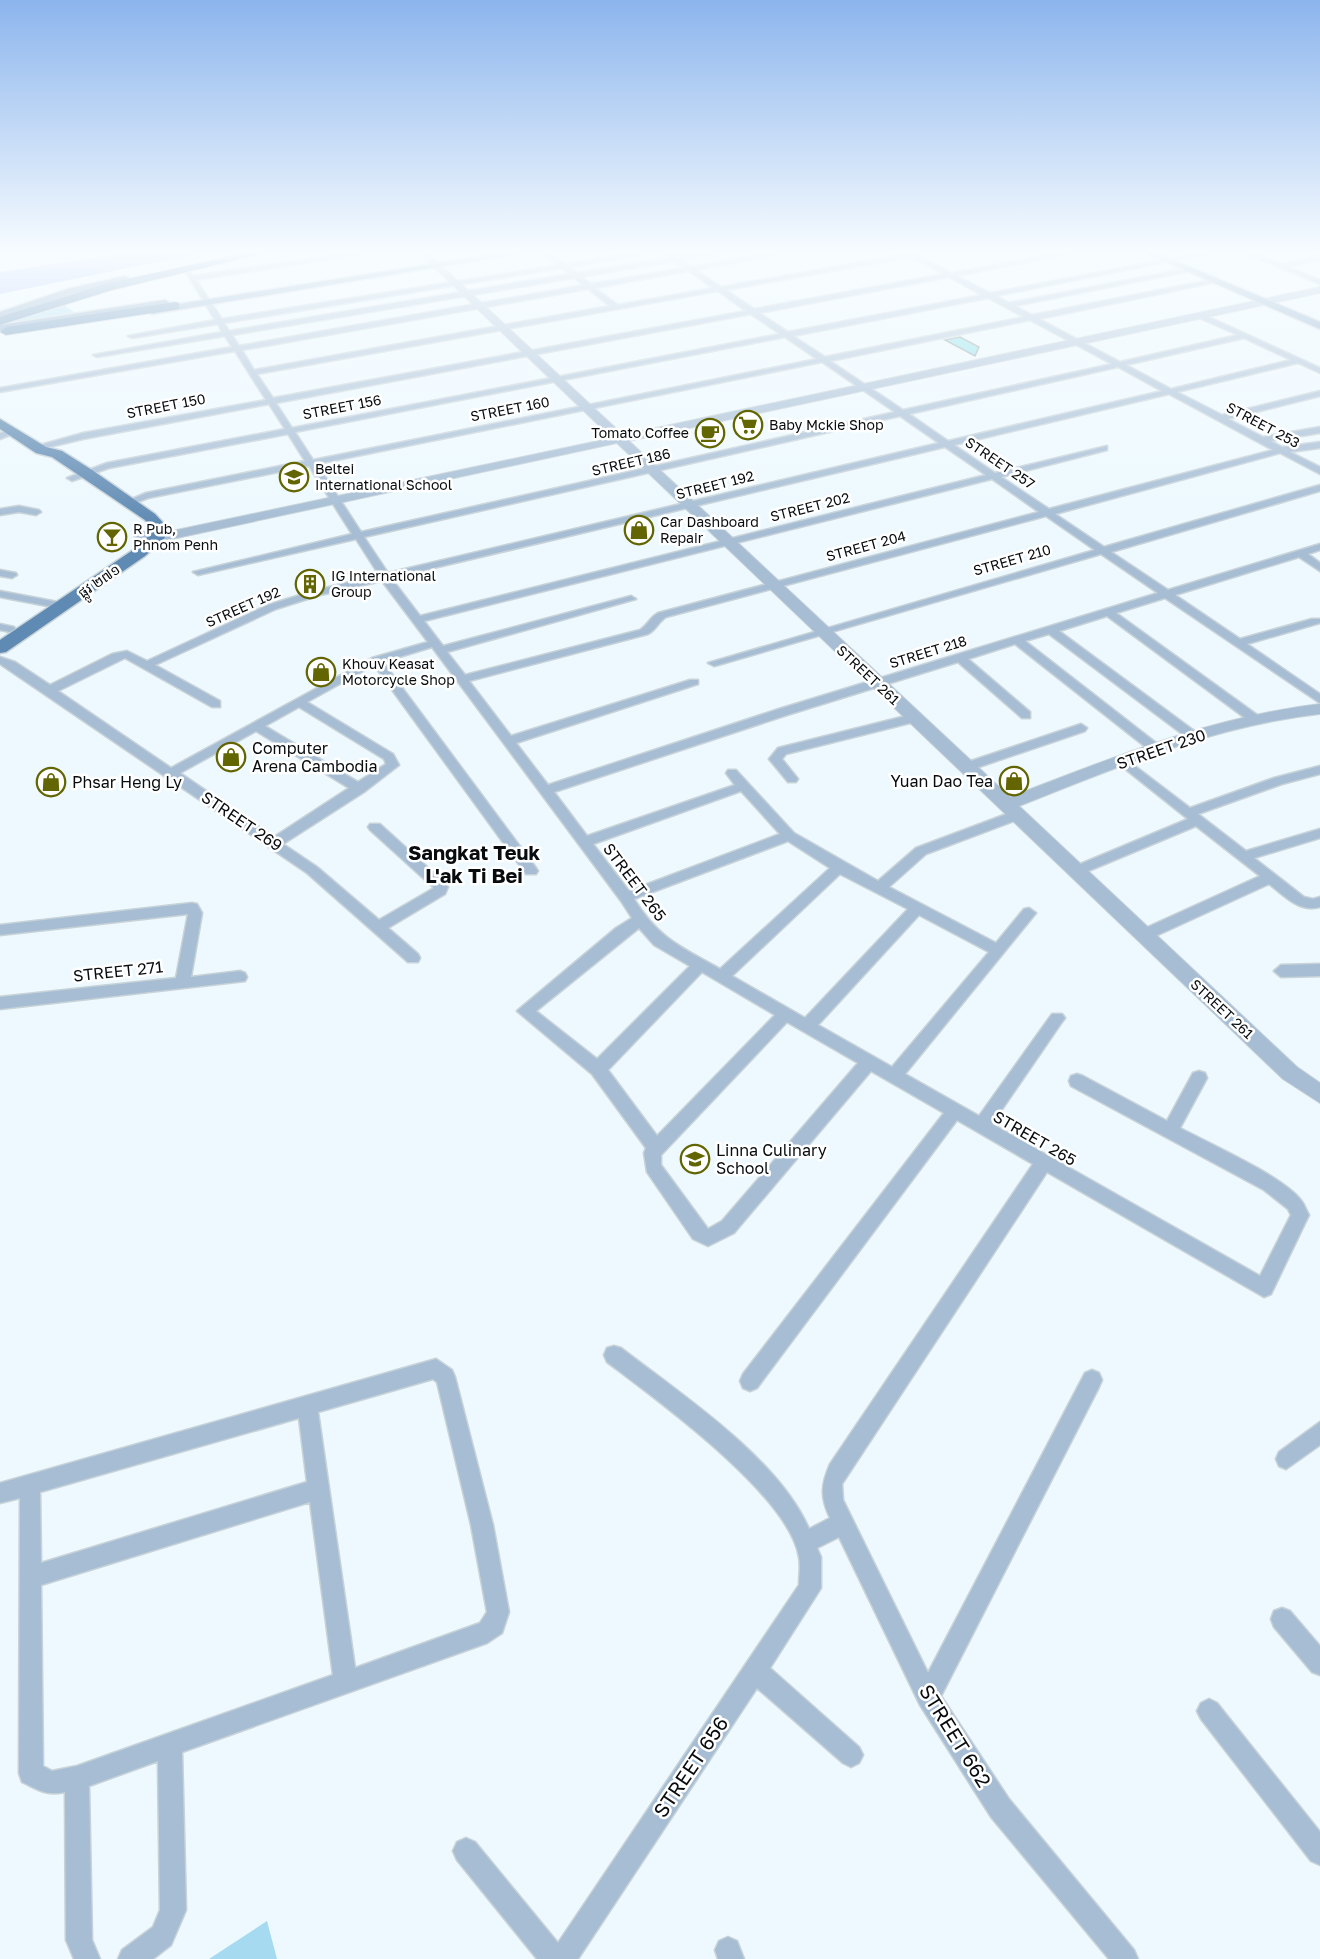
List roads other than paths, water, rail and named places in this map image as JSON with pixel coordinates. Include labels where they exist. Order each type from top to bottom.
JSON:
[{"type":"main road","points":[[0,423],[7,434],[39,449],[57,454],[134,521],[141,529],[140,536]]},
{"type":"main road","points":[[79,475],[130,502],[158,524],[158,536]]},
{"type":"main road","name":"ផ្លូវ ២៧១","points":[[0,648],[134,544],[140,536]]},
{"type":"main road","name":"ផ្លូវ ២៧១","points":[[3,630],[56,604],[139,554],[158,536]]},
{"type":"street","points":[[98,355],[155,342]]},
{"type":"street","name":"STREET 265","points":[[234,342],[385,577],[626,897],[640,920],[659,941],[1264,1288],[1300,1215],[1294,1204],[1270,1185],[1171,1130]]},
{"type":"street","points":[[0,390],[263,342]]},
{"type":"street","points":[[254,372],[417,342]]},
{"type":"street","name":"STREET 261","points":[[517,342],[1290,1073],[1320,1094]]},
{"type":"street","name":"STREET 150","points":[[39,449],[83,436],[585,342]]},
{"type":"street","name":"STREET 156","points":[[79,475],[107,466],[744,342]]},
{"type":"street","name":"STREET 257","points":[[799,342],[1320,699]]},
{"type":"street","name":"STREET 160","points":[[130,502],[911,342]]},
{"type":"street","points":[[140,536],[172,536],[1076,342]]},
{"type":"street","name":"STREET 253","points":[[1079,342],[1320,471]]},
{"type":"street","name":"STREET 186","points":[[198,572],[1217,342]]},
{"type":"street","points":[[1259,342],[1320,371]]},
{"type":"street","name":"STREET 192","points":[[149,664],[282,603],[1298,361]]},
{"type":"street","points":[[1222,418],[1320,393]]},
{"type":"street","points":[[1264,440],[1320,430]]},
{"type":"street","name":"STREET 204","points":[[462,680],[644,632],[651,628],[658,616],[1283,450],[1320,445]]},
{"type":"street","name":"STREET 202","points":[[417,620],[1104,448]]},
{"type":"street","points":[[1300,460],[1320,457]]},
{"type":"street","name":"STREET 210","points":[[714,663],[1101,549],[1320,488]]},
{"type":"street","points":[[0,512],[19,509],[36,512]]},
{"type":"street","name":"STREET 218","points":[[546,790],[877,683],[1320,548]]},
{"type":"street","points":[[1301,553],[1320,568]]},
{"type":"street","points":[[0,573],[12,575]]},
{"type":"street","points":[[0,594],[56,604]]},
{"type":"street","points":[[171,773],[376,660],[631,599]]},
{"type":"street","points":[[1318,622],[1307,615],[1320,609]]},
{"type":"street","points":[[1108,612],[1256,720]]},
{"type":"street","points":[[1239,644],[1318,622]]},
{"type":"street","points":[[1052,630],[1192,736]]},
{"type":"street","points":[[1016,640],[1156,749]]},
{"type":"street","points":[[50,690],[122,654],[149,664],[216,704]]},
{"type":"street","points":[[960,658],[1026,715]]},
{"type":"street","name":"STREET 269","points":[[0,660],[11,664],[275,843],[312,870],[413,958]]},
{"type":"street","points":[[376,660],[531,872]]},
{"type":"street","points":[[509,741],[694,682]]},
{"type":"street","points":[[275,843],[387,770],[393,762],[299,702]]},
{"type":"street","name":"STREET 230","points":[[1011,810],[1123,761],[1192,736],[1256,720],[1320,710]]},
{"type":"street","points":[[792,779],[775,759],[782,751],[914,718]]},
{"type":"street","points":[[256,726],[359,789]]},
{"type":"street","points":[[966,767],[1081,728]]},
{"type":"street","points":[[1123,761],[1300,901],[1313,904],[1320,902]]},
{"type":"street","points":[[1076,871],[1192,817],[1278,781],[1320,770]]},
{"type":"street","points":[[732,773],[789,836],[916,910],[996,949]]},
{"type":"street","points":[[585,842],[744,786]]},
{"type":"street","points":[[878,889],[921,851],[1011,810]]},
{"type":"street","points":[[375,827],[441,887],[440,891],[377,928]]},
{"type":"street","points":[[1244,856],[1320,833]]},
{"type":"street","points":[[626,897],[789,836]]},
{"type":"street","points":[[722,977],[839,867]]},
{"type":"street","points":[[1144,934],[1271,877]]},
{"type":"street","points":[[0,930],[192,908],[195,913],[183,982]]},
{"type":"street","points":[[807,1026],[916,910]]},
{"type":"street","points":[[894,1076],[996,949],[1029,913]]},
{"type":"street","points":[[640,920],[621,932],[525,1011],[598,1069],[656,1148]]},
{"type":"street","points":[[598,1069],[700,965]]},
{"type":"street","points":[[1281,971],[1320,970]]},
{"type":"street","name":"STREET 271","points":[[0,1002],[240,977]]},
{"type":"street","points":[[785,1014],[656,1148],[650,1159],[653,1167],[699,1233],[708,1238],[728,1227],[869,1062]]},
{"type":"street","points":[[981,1126],[1057,1018]]},
{"type":"street","points":[[1077,1081],[1171,1130],[1199,1078]]},
{"type":"street","points":[[750,1381],[956,1111]]},
{"type":"street","name":"STREET 662","points":[[1044,1162],[837,1471],[832,1485],[833,1501],[928,1697],[1000,1808],[1125,1959]]},
{"type":"street","points":[[614,1355],[716,1433],[772,1491],[807,1542],[843,1523]]},
{"type":"street","points":[[0,1493],[436,1369],[445,1377],[496,1593],[498,1612],[494,1625],[487,1632],[77,1778],[51,1783],[31,1773],[30,1486]]},
{"type":"street","points":[[928,1697],[1092,1380]]},
{"type":"street","points":[[307,1406],[345,1682]]},
{"type":"street","points":[[1286,1459],[1320,1432]]},
{"type":"street","points":[[32,1577],[319,1489]]},
{"type":"street","name":"STREET 656","points":[[563,1959],[810,1588],[814,1573],[807,1542]]},
{"type":"street","points":[[1282,1618],[1320,1664]]},
{"type":"street","points":[[756,1671],[851,1755]]},
{"type":"street","points":[[1209,1711],[1320,1852]]},
{"type":"street","points":[[131,1959],[162,1936],[173,1910],[170,1745]]},
{"type":"street","points":[[77,1778],[80,1940],[87,1959]]},
{"type":"street","points":[[465,1851],[554,1959]]},
{"type":"place","name":"Baby Mckie Shop","points":[[748,425]]},
{"type":"place","name":"Tomato Coffee","points":[[710,433]]},
{"type":"place","name":"Beltei International School","points":[[294,477]]},
{"type":"place","name":"Car Dashboard Repair","points":[[639,530]]},
{"type":"place","name":"R Pub, Phnom Penh","points":[[112,537]]},
{"type":"place","name":"IG International Group","points":[[310,584]]},
{"type":"place","name":"Khouv Keasat Motorcycle Shop","points":[[321,672]]},
{"type":"place","name":"Computer Arena Cambodia","points":[[231,757]]},
{"type":"place","name":"Yuan Dao Tea","points":[[1014,781]]},
{"type":"place","name":"Phsar Heng Ly","points":[[51,782]]},
{"type":"place","name":"Linna Culinary School","points":[[695,1159]]},
{"type":"district","name":"Sangkat Teuk L'ak Ti Bei","points":[[474,864]]}]
